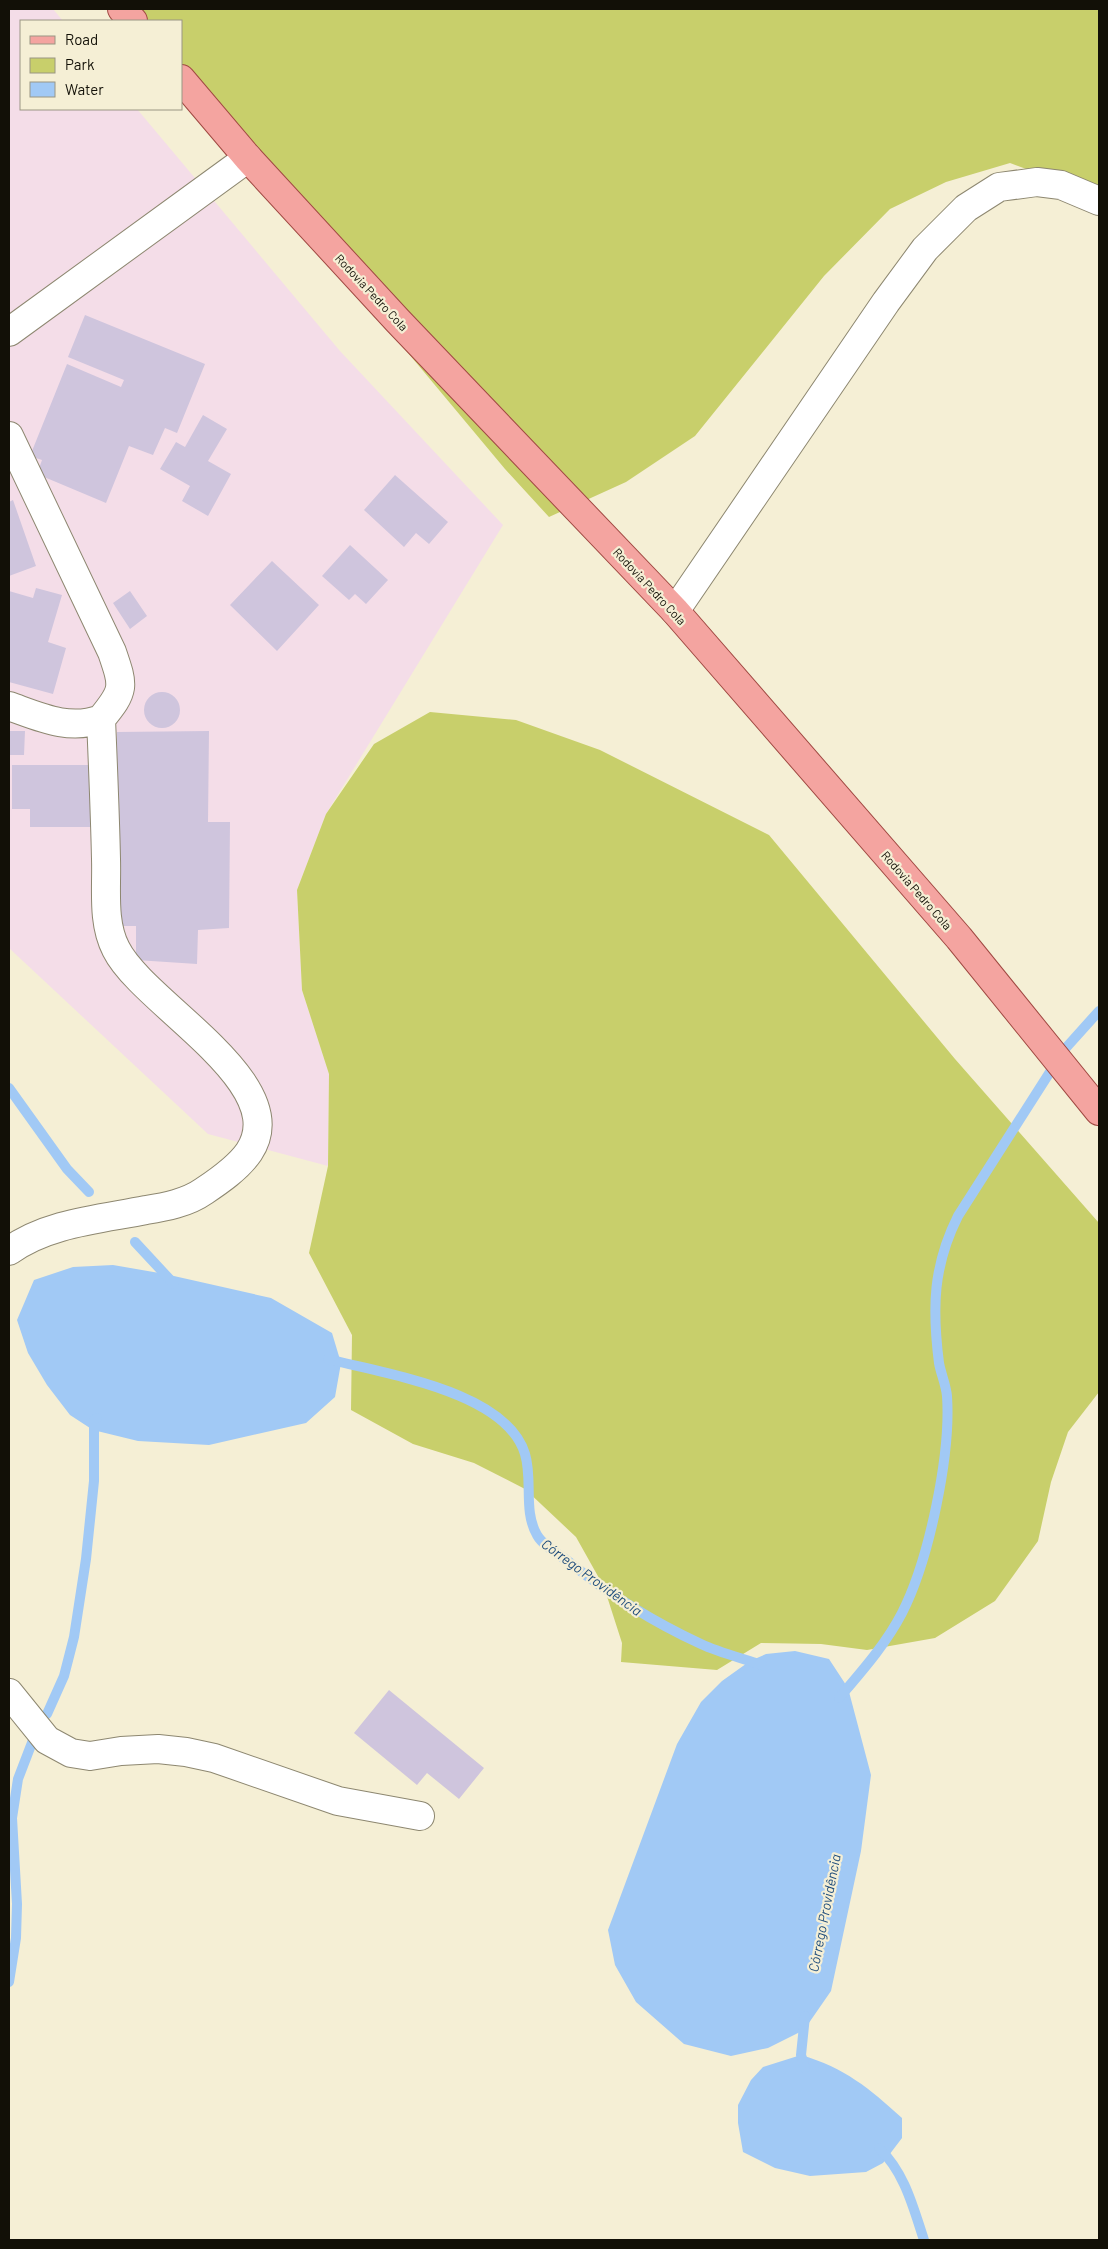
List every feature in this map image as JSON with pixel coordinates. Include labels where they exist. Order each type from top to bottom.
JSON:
[{"type":"main road","points":[[122,9],[132,20]]},
{"type":"main road","name":"Rodovia Pedro Cola","points":[[182,80],[248,158],[398,321],[675,611],[959,938],[1099,1111]]},
{"type":"street","points":[[9,332],[248,158]]},
{"type":"street","points":[[675,611],[886,302],[925,249],[966,208],[999,187],[1037,182],[1061,185],[1099,201]]},
{"type":"street","points":[[9,436],[112,652],[120,676],[119,697],[102,719],[85,725],[69,724],[9,706]]},
{"type":"street","points":[[9,1251],[28,1240],[66,1226],[171,1205],[201,1193],[227,1175],[249,1152],[257,1135],[258,1118],[252,1096],[240,1079],[216,1051],[133,974],[116,949],[106,909],[102,719]]},
{"type":"street","points":[[9,1693],[48,1740],[72,1753],[90,1756],[121,1751],[158,1749],[186,1752],[214,1758],[338,1801],[420,1816]]},
{"type":"shaded area","points":[[9,9],[53,9],[62,20],[20,20],[20,110],[138,110],[340,351],[503,525],[326,814],[297,890],[302,990],[329,1074],[328,1166],[208,1134],[9,948]]},
{"type":"green space","points":[[121,9],[1099,9],[1099,204],[1070,185],[1010,163],[946,182],[890,209],[824,276],[695,436],[626,482],[549,517],[505,469],[182,82],[182,20],[130,20]]},
{"type":"green space","points":[[430,712],[516,720],[600,750],[769,835],[955,1059],[1099,1223],[1099,1392],[1068,1432],[1051,1482],[1038,1541],[995,1601],[935,1638],[867,1650],[821,1644],[761,1643],[717,1670],[621,1662],[622,1643],[604,1587],[576,1537],[525,1489],[474,1463],[413,1444],[351,1410],[352,1335],[309,1253],[328,1166],[329,1074],[302,990],[297,890],[326,814],[374,744]]},
{"type":"water","points":[[113,1265],[165,1274],[271,1298],[332,1333],[341,1363],[335,1397],[306,1423],[209,1445],[138,1441],[93,1430],[70,1415],[47,1385],[28,1353],[17,1320],[34,1280],[73,1267]]},
{"type":"water","points":[[795,1651],[829,1659],[848,1688],[871,1775],[861,1851],[831,1991],[804,2030],[768,2048],[731,2056],[684,2044],[636,2002],[615,1965],[608,1930],[677,1744],[701,1702],[722,1681],[750,1661],[766,1654]]},
{"type":"water","points":[[801,2055],[831,2066],[856,2080],[902,2118],[902,2138],[883,2163],[866,2172],[810,2176],[775,2168],[743,2152],[738,2123],[738,2105],[751,2080],[763,2067]]},
{"type":"building","points":[[85,315],[205,364],[177,433],[165,428],[153,455],[129,446],[106,503],[37,474],[42,460],[30,456],[67,364],[121,387],[124,380],[68,357]]},
{"type":"building","points":[[203,415],[227,429],[208,461],[231,474],[208,516],[182,501],[190,486],[160,469],[176,442],[185,447]]},
{"type":"building","points":[[395,475],[448,522],[429,544],[416,533],[404,547],[364,510]]},
{"type":"building","points":[[13,500],[36,566],[9,576],[9,502]]},
{"type":"building","points":[[350,545],[388,580],[366,604],[355,594],[349,600],[322,576]]},
{"type":"building","points":[[272,561],[319,605],[277,651],[230,605]]},
{"type":"building","points":[[36,588],[62,595],[48,642],[66,648],[53,694],[9,682],[9,591],[33,598]]},
{"type":"building","points":[[130,591],[147,616],[130,629],[113,603]]},
{"type":"building","points":[[162,692],[169,693],[175,697],[179,703],[179,717],[175,723],[169,727],[162,728],[155,727],[149,723],[145,717],[144,710],[145,703],[149,697],[155,693]]},
{"type":"building","points":[[9,731],[25,731],[24,755],[9,755]]},
{"type":"building","points":[[209,731],[208,822],[230,822],[229,928],[198,930],[197,964],[136,960],[136,926],[118,926],[117,732]]},
{"type":"building","points":[[12,765],[92,765],[92,827],[30,827],[30,809],[12,809]]},
{"type":"building","points":[[389,1690],[484,1768],[459,1799],[427,1773],[417,1785],[354,1733]]},
{"type":"waterway","points":[[839,1698],[873,1657],[896,1624],[912,1591],[929,1537],[942,1477],[947,1420],[947,1396],[939,1363],[937,1343],[936,1288],[939,1270],[950,1234],[958,1216],[1064,1050],[1099,1011]]},
{"type":"waterway","name":"Córrego Providência","points":[[9,1088],[67,1169],[89,1192]]},
{"type":"waterway","name":"Córrego Providência","points":[[135,1242],[174,1284]]},
{"type":"waterway","name":"Córrego Providência","points":[[328,1359],[440,1388],[469,1400],[494,1415],[513,1432],[525,1454],[530,1516],[537,1535],[543,1543],[616,1597],[666,1627],[723,1653],[762,1665]]},
{"type":"waterway","points":[[47,1714],[64,1676],[74,1637],[86,1559],[94,1481],[94,1420],[97,1418]]},
{"type":"waterway","points":[[9,1982],[16,1938],[17,1904],[12,1818],[18,1779],[33,1740]]},
{"type":"waterway","name":"Córrego Providência","points":[[805,2016],[801,2055],[805,2068]]},
{"type":"waterway","name":"Córrego Providência","points":[[879,2148],[902,2179],[924,2240]]}]
